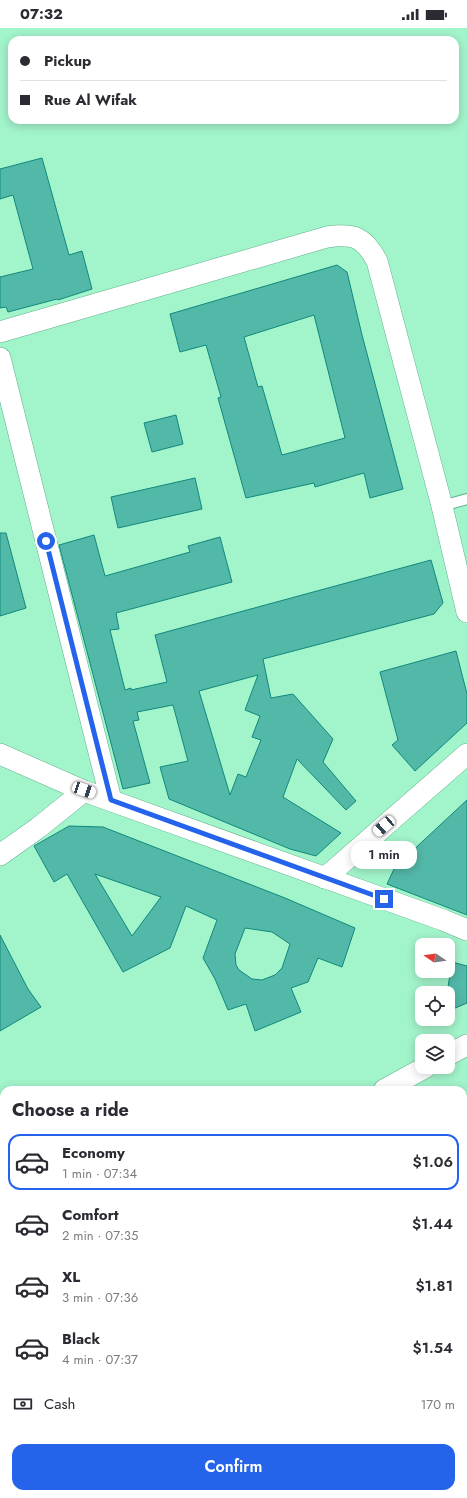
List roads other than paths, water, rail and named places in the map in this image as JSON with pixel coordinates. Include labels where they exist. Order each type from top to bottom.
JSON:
[{"type":"street","points":[[0,332],[327,237],[352,236],[362,240],[371,249],[377,261],[442,506],[467,612]]},
{"type":"street","points":[[0,358],[111,800]]},
{"type":"street","points":[[0,754],[84,790],[467,930]]},
{"type":"street","points":[[324,878],[467,754]]},
{"type":"street","points":[[0,855],[38,828],[84,790]]},
{"type":"street","points":[[455,1051],[467,1044]]},
{"type":"street","points":[[391,1086],[415,1073]]},
{"type":"street","points":[[467,1333],[467,1350]]},
{"type":"lane","points":[[442,506],[467,499]]}]
